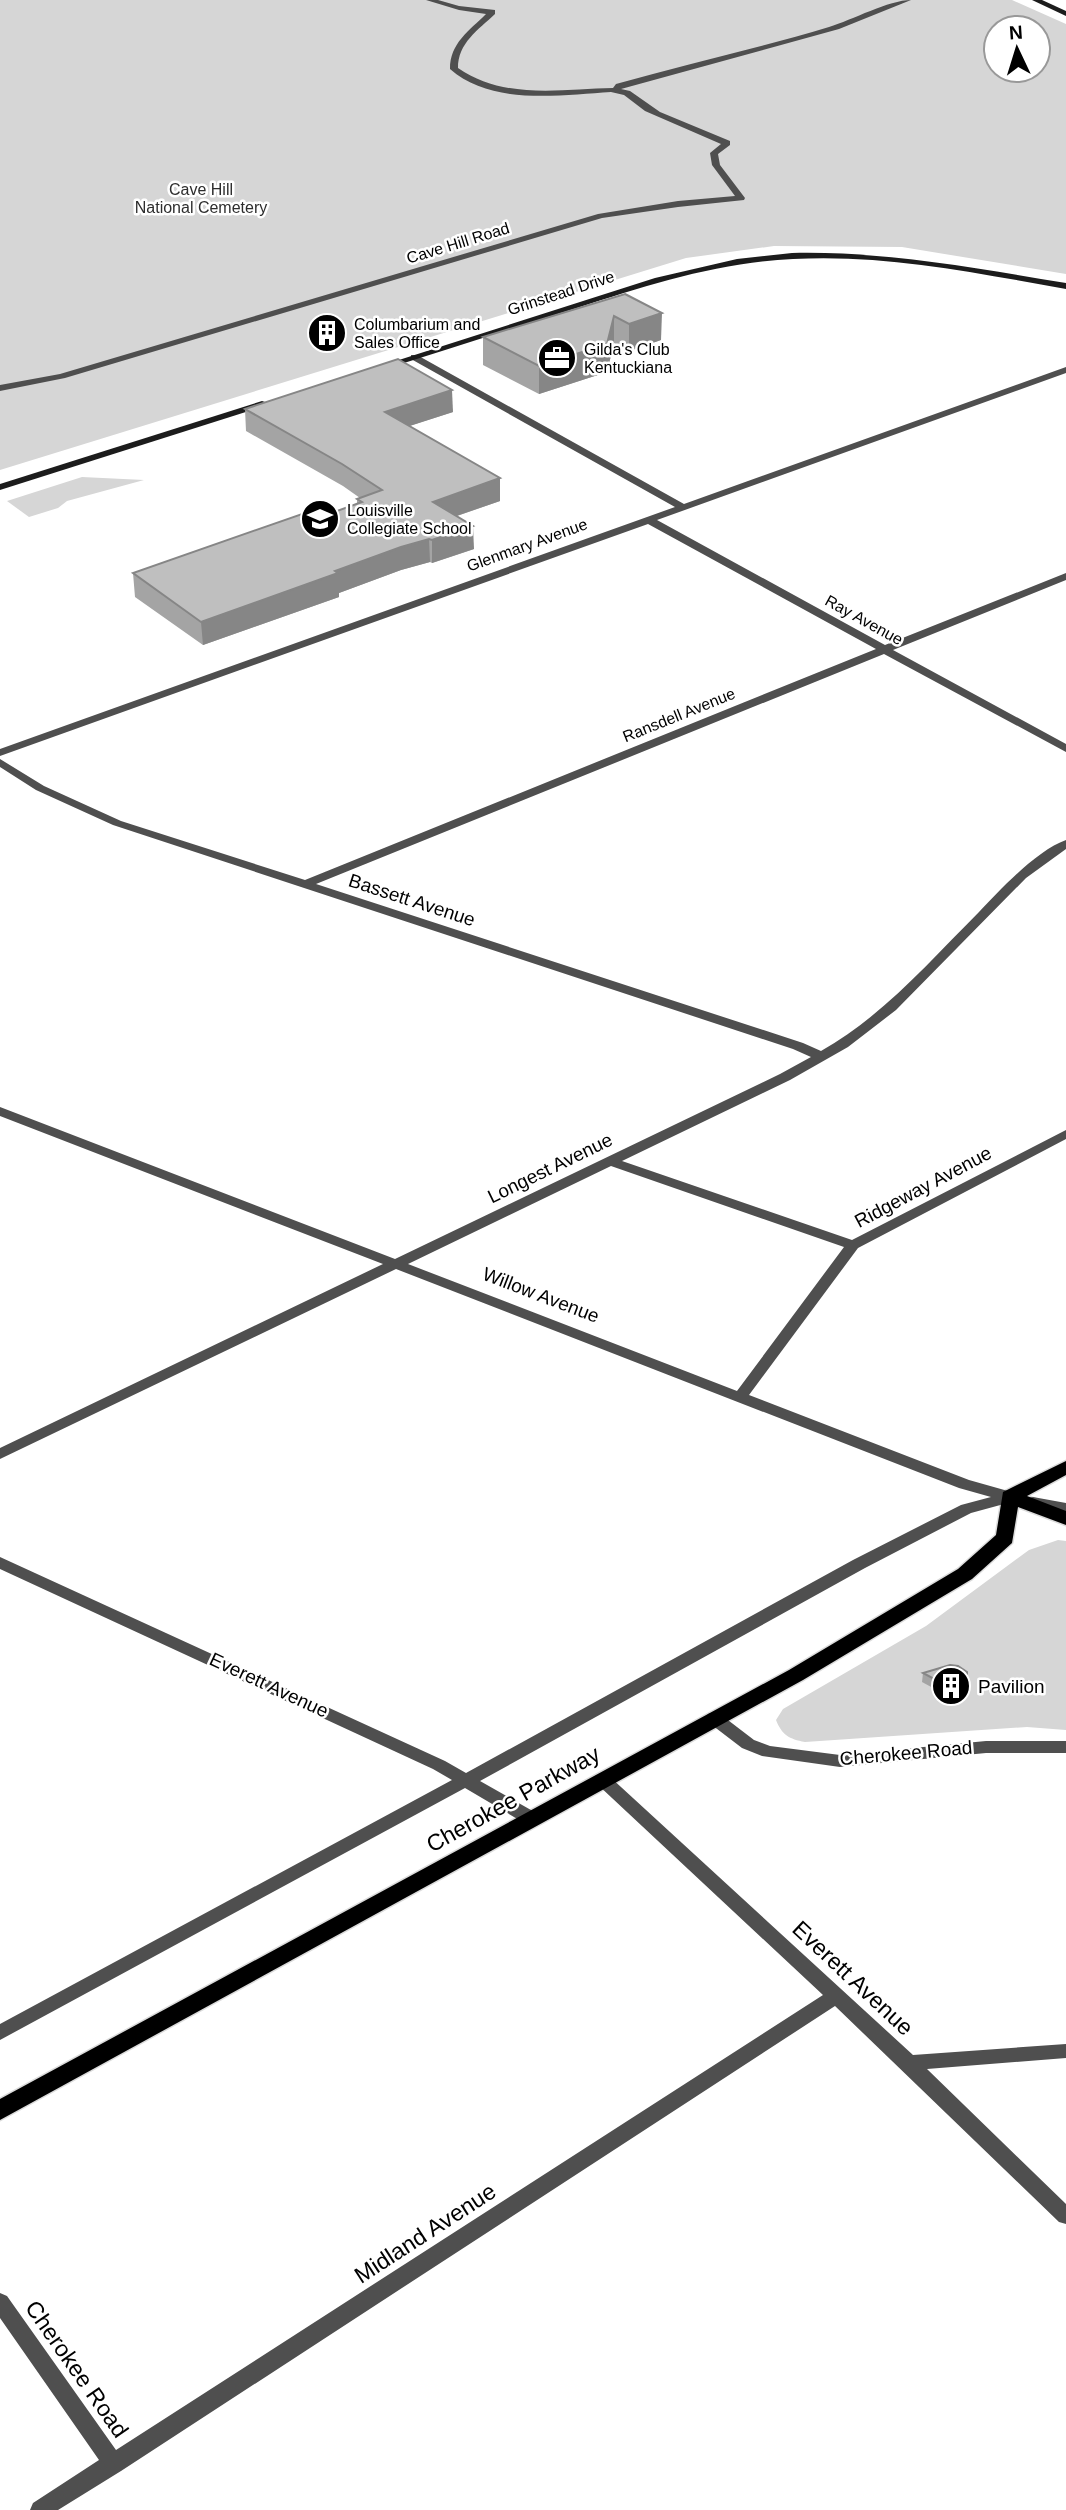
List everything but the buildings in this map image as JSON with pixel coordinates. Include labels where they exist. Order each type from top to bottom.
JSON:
[{"type":"main road","points":[[1036,0],[1066,14]]},
{"type":"main road","name":"Grinstead Drive","points":[[376,369],[652,281],[708,267],[765,258],[816,255],[889,257],[1066,286]]},
{"type":"main road","points":[[0,487],[273,401]]},
{"type":"main road","name":"Cherokee Parkway","points":[[0,2110],[796,1675],[965,1574],[1005,1538],[1010,1497],[1066,1467]]},
{"type":"main road","name":"Willow Avenue","points":[[1010,1497],[1066,1518]]},
{"type":"street","points":[[430,0],[459,8],[492,12],[457,46],[453,58],[454,69],[464,78],[481,86],[503,90],[555,92],[615,90],[619,86],[665,72],[836,29],[906,0]]},
{"type":"street","name":"Cave Hill Road","points":[[0,388],[62,376],[601,216],[741,198],[716,165],[714,153],[727,144],[649,109],[627,93],[615,90]]},
{"type":"street","points":[[414,357],[681,506]]},
{"type":"street","name":"Glenmary Avenue","points":[[0,753],[681,506],[1066,370]]},
{"type":"street","name":"Ray Avenue","points":[[647,519],[1066,749]]},
{"type":"street","name":"Ransdell Avenue","points":[[304,885],[1066,576]]},
{"type":"street","name":"Bassett Avenue","points":[[0,762],[40,788],[117,823],[798,1046],[821,1056]]},
{"type":"street","name":"Longest Avenue","points":[[0,1454],[610,1161],[821,1056],[892,1007],[1022,875],[1066,844]]},
{"type":"street","name":"Willow Avenue","points":[[0,1111],[964,1484],[1010,1497]]},
{"type":"street","name":"Ridgeway Avenue","points":[[740,1397],[853,1245],[1066,1134]]},
{"type":"street","points":[[610,1161],[853,1245]]},
{"type":"street","points":[[1010,1497],[1066,1508]]},
{"type":"street","name":"Cherokee Parkway","points":[[0,2033],[932,1526],[966,1509],[1010,1497]]},
{"type":"street","name":"Everett Avenue","points":[[0,1563],[231,1667],[467,1779],[532,1819]]},
{"type":"street","name":"Cherokee Road","points":[[714,1718],[748,1744],[768,1752],[840,1761],[986,1747],[1066,1747]]},
{"type":"street","name":"Everett Avenue","points":[[603,1780],[909,2063],[1066,2216]]},
{"type":"street","name":"Midland Avenue","points":[[40,2510],[836,1996]]},
{"type":"street","points":[[909,2063],[1066,2051]]},
{"type":"street","name":"Cherokee Road","points":[[0,2302],[114,2463]]},
{"type":"green space","name":"Cave Hill National Cemetery","points":[[0,0],[1012,0],[1044,14],[982,14],[982,84],[1052,84],[1052,18],[1066,24],[1066,274],[902,247],[774,246],[686,258],[0,470]]},
{"type":"green space","points":[[82,477],[144,480],[67,501],[58,508],[29,517],[7,501]]},
{"type":"green space","points":[[1058,1540],[1066,1541],[1066,1730],[1027,1727],[805,1742],[790,1738],[781,1729],[776,1720],[783,1709],[926,1626],[1029,1550]]},
{"type":"place","name":"Columbarium and Sales Office","points":[[327,333]]},
{"type":"place","name":"Gilda's Club Kentuckiana","points":[[557,358]]},
{"type":"place","name":"Louisville Collegiate School","points":[[320,519]]},
{"type":"place","name":"Pavilion","points":[[951,1686]]}]
